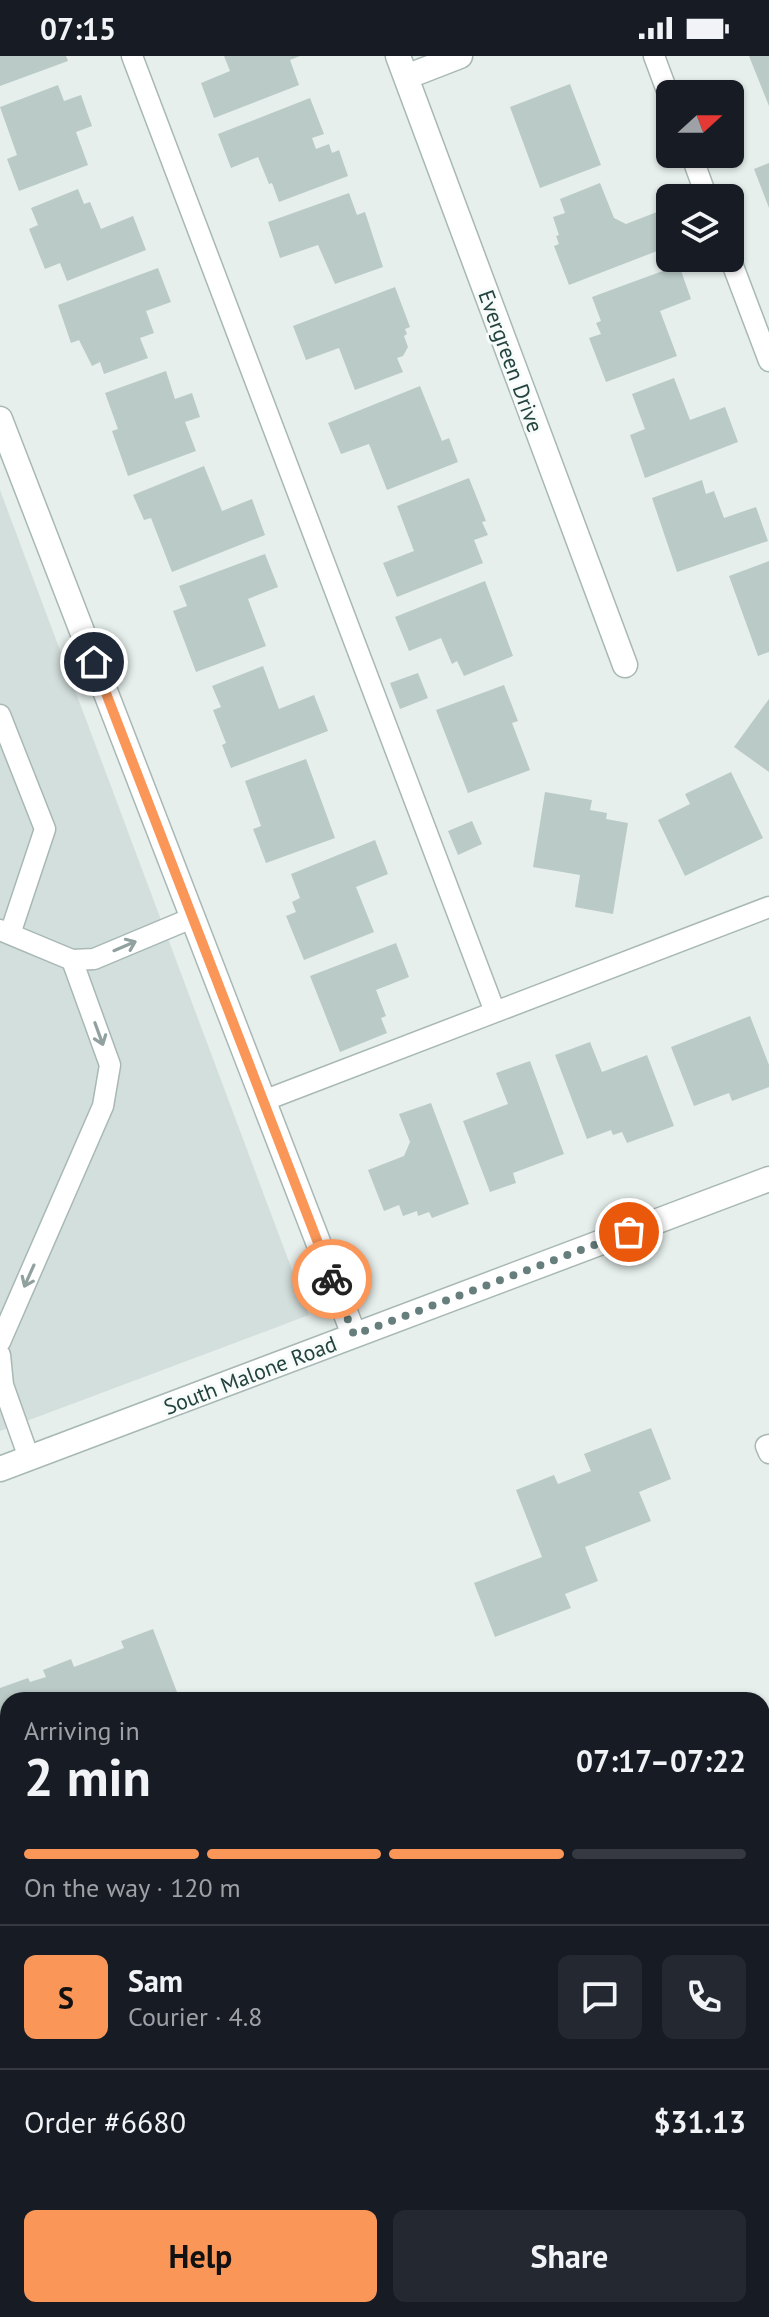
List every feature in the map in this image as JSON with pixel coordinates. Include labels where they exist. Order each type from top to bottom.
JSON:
[{"type":"street","points":[[402,66],[460,56]]},
{"type":"street","name":"Evergreen Drive","points":[[402,66],[625,665]]},
{"type":"street","points":[[0,419],[8,466],[192,918],[354,1335]]},
{"type":"street","name":"South Malone Road","points":[[0,1469],[769,1179]]},
{"type":"lane","points":[[132,56],[495,1012]]},
{"type":"lane","points":[[654,56],[663,80]]},
{"type":"lane","points":[[735,272],[769,361]]},
{"type":"lane","points":[[0,715],[45,829],[5,932],[72,960],[94,959],[192,918]]},
{"type":"lane","points":[[263,1101],[769,907]]},
{"type":"lane","points":[[0,1342],[103,1106],[110,1065],[72,960]]},
{"type":"lane","points":[[0,1355],[3,1385],[29,1458]]},
{"type":"lane","points":[[769,1445],[766,1446],[769,1453]]},
{"type":"shaded area","points":[[0,490],[309,1315],[0,1431]]},
{"type":"building","points":[[0,56],[66,56],[68,61],[0,86]]},
{"type":"building","points":[[224,56],[300,56],[290,60],[299,85],[214,118],[201,83],[230,71]]},
{"type":"building","points":[[749,56],[769,56],[769,106]]},
{"type":"building","points":[[570,84],[601,165],[540,188],[510,107]]},
{"type":"building","points":[[58,85],[64,101],[81,95],[92,126],[76,132],[88,165],[19,191],[7,159],[17,155],[0,107]]},
{"type":"building","points":[[310,98],[324,134],[312,138],[316,149],[329,144],[332,153],[339,150],[348,176],[279,202],[258,157],[231,168],[218,134]]},
{"type":"building","points":[[769,163],[769,208],[754,169]]},
{"type":"building","points":[[600,183],[614,218],[626,224],[656,212],[656,251],[569,285],[554,246],[559,244],[556,236],[559,235],[553,217],[565,213],[560,199]]},
{"type":"building","points":[[78,189],[84,204],[90,202],[101,229],[133,216],[146,250],[67,281],[60,263],[45,269],[29,229],[38,225],[31,208]]},
{"type":"building","points":[[349,193],[357,215],[365,212],[383,267],[335,284],[318,245],[280,258],[268,222]]},
{"type":"building","points":[[158,268],[171,302],[146,311],[154,333],[140,338],[148,358],[104,374],[100,362],[92,366],[79,340],[71,343],[58,305]]},
{"type":"building","points":[[660,272],[681,272],[691,299],[660,311],[677,356],[606,382],[589,338],[601,334],[596,323],[601,321],[592,297]]},
{"type":"building","points":[[395,287],[410,327],[405,329],[407,334],[404,336],[408,347],[403,356],[397,358],[403,372],[355,390],[339,348],[306,360],[293,326]]},
{"type":"building","points":[[166,371],[175,399],[192,393],[200,417],[185,422],[196,451],[128,476],[112,431],[118,429],[105,393]]},
{"type":"building","points":[[674,378],[690,420],[725,407],[738,442],[645,478],[630,435],[645,429],[632,394]]},
{"type":"building","points":[[420,386],[442,441],[449,438],[458,462],[387,490],[369,444],[341,454],[328,423]]},
{"type":"building","points":[[204,466],[222,511],[252,499],[265,535],[172,572],[151,518],[144,520],[133,495]]},
{"type":"building","points":[[469,478],[486,521],[482,522],[488,535],[474,540],[483,563],[397,597],[383,563],[414,551],[397,506]]},
{"type":"building","points":[[702,480],[706,494],[714,491],[724,518],[756,507],[768,541],[677,572],[652,498]]},
{"type":"building","points":[[265,554],[278,587],[248,599],[266,646],[196,672],[173,611],[187,606],[179,586]]},
{"type":"building","points":[[769,561],[769,652],[758,656],[729,576]]},
{"type":"building","points":[[485,581],[513,656],[464,676],[457,661],[452,664],[441,638],[409,651],[395,617]]},
{"type":"building","points":[[263,666],[279,709],[314,695],[328,731],[231,768],[222,745],[226,743],[213,710],[221,707],[212,686]]},
{"type":"building","points":[[418,673],[428,698],[400,709],[390,683]]},
{"type":"building","points":[[504,685],[518,721],[512,723],[530,770],[468,793],[436,710]]},
{"type":"building","points":[[769,699],[769,772],[734,747]]},
{"type":"building","points":[[306,759],[335,838],[266,863],[253,829],[261,826],[245,781]]},
{"type":"building","points":[[731,772],[763,838],[685,876],[658,820],[690,804],[685,794]]},
{"type":"building","points":[[545,792],[592,800],[590,810],[607,813],[606,819],[628,823],[613,914],[575,907],[580,875],[533,867]]},
{"type":"building","points":[[472,821],[482,844],[458,855],[448,831]]},
{"type":"building","points":[[375,840],[388,874],[356,887],[374,932],[304,960],[286,916],[296,912],[292,902],[300,898],[291,874]]},
{"type":"building","points":[[396,943],[409,977],[376,990],[386,1016],[381,1018],[387,1033],[340,1052],[310,976]]},
{"type":"building","points":[[750,1016],[769,1065],[769,1087],[732,1101],[729,1093],[694,1106],[671,1047]]},
{"type":"building","points":[[590,1042],[602,1072],[647,1055],[674,1126],[627,1143],[622,1132],[613,1135],[611,1130],[587,1139],[555,1055]]},
{"type":"building","points":[[530,1061],[564,1154],[513,1173],[516,1183],[490,1192],[463,1121],[508,1104],[496,1073]]},
{"type":"building","points":[[431,1103],[469,1204],[432,1218],[429,1212],[418,1216],[417,1211],[403,1216],[399,1205],[384,1211],[368,1170],[404,1156],[410,1142],[399,1114]]},
{"type":"building","points":[[651,1428],[671,1479],[639,1492],[651,1521],[585,1547],[598,1581],[565,1594],[571,1608],[495,1637],[474,1583],[542,1557],[516,1490],[554,1475],[558,1484],[591,1471],[584,1454]]},
{"type":"building","points":[[153,1629],[177,1692],[0,1692],[0,1688],[28,1678],[30,1682],[46,1677],[43,1670],[71,1659],[74,1667],[124,1648],[121,1641]]},
{"type":"way so far","points":[[332,1279],[354,1335],[629,1232]]},
{"type":"route","points":[[94,662],[332,1279]]}]
